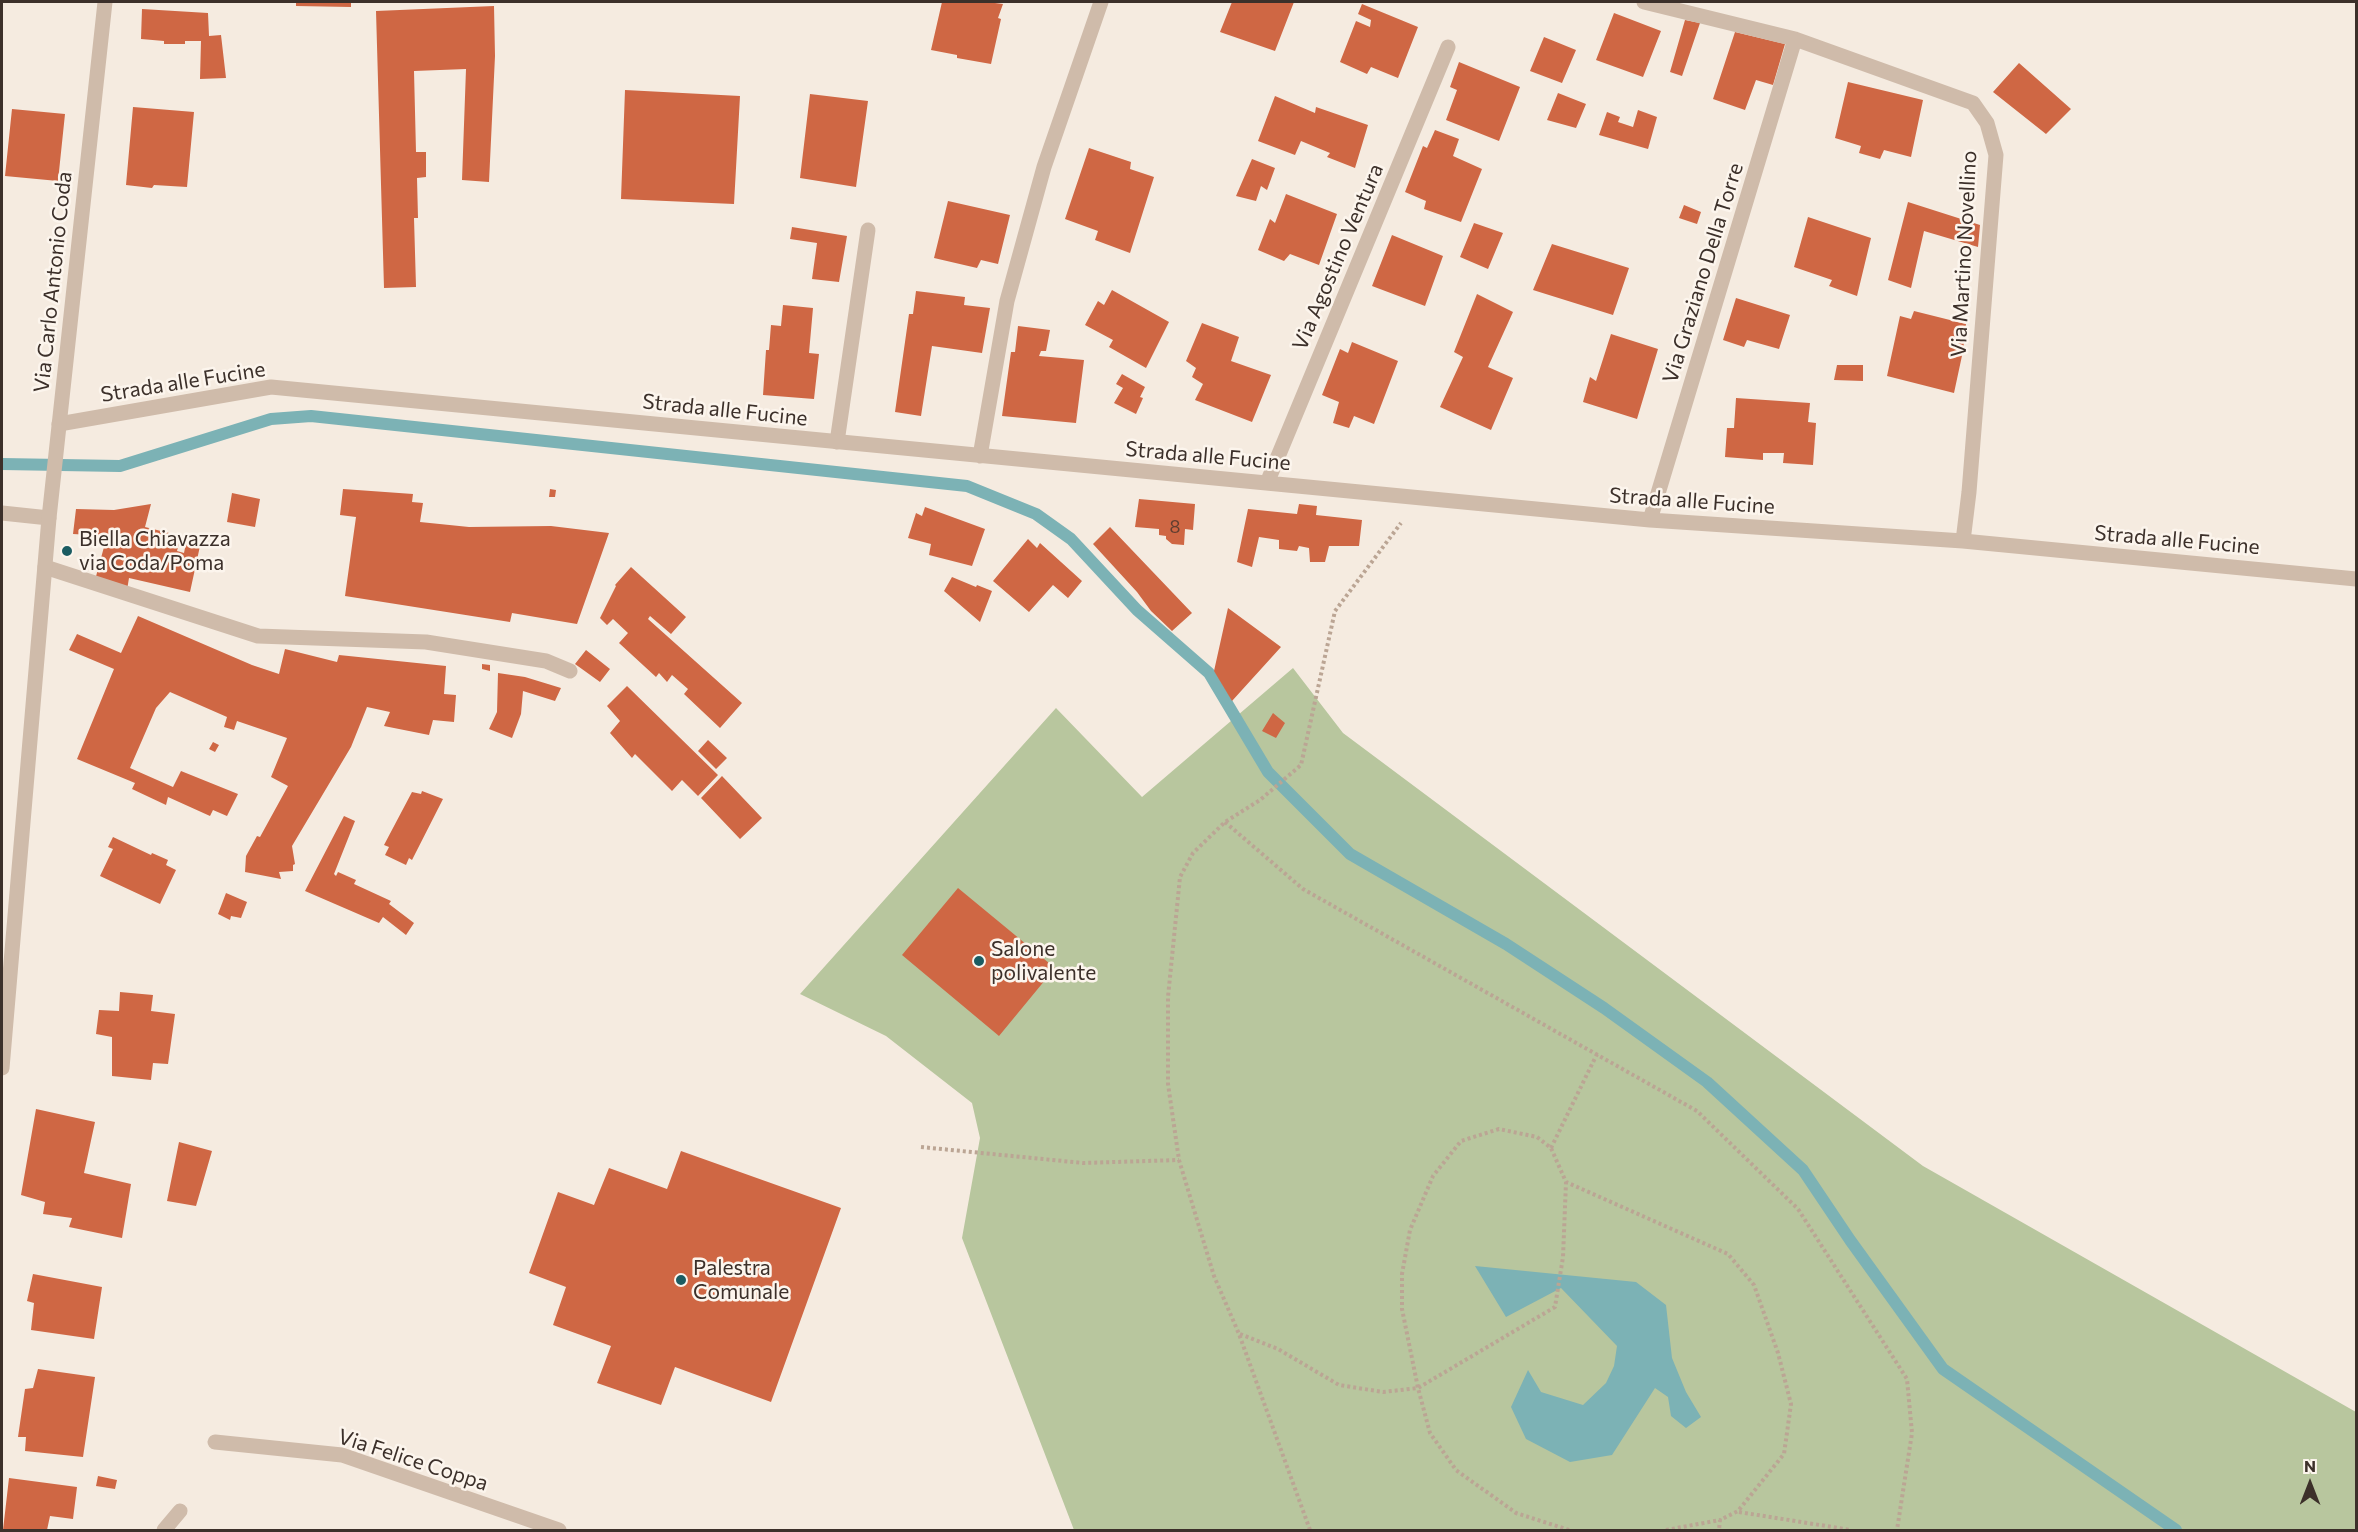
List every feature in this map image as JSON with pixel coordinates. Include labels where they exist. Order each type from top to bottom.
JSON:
[{"type":"street","name":"Via Carlo Antonio Coda","points":[[2,1068],[49,518],[105,2]]},
{"type":"street","points":[[980,456],[1007,301],[1044,167],[1101,2]]},
{"type":"street","name":"Via Martino Novellino","points":[[1644,2],[1795,39],[1973,103],[1987,123],[1996,155],[1969,492],[1963,541]]},
{"type":"street","name":"Via Graziano Della Torre","points":[[1650,520],[1795,39]]},
{"type":"street","name":"Via Agostino Ventura","points":[[1267,483],[1448,47]]},
{"type":"street","points":[[837,442],[868,230]]},
{"type":"street","name":"Strada alle Fucine","points":[[59,424],[271,387],[1650,520],[1963,541],[2356,579]]},
{"type":"street","points":[[2,513],[49,518]]},
{"type":"street","points":[[45,567],[258,636],[426,642],[546,661],[570,671]]},
{"type":"street","name":"Via Felice Coppa","points":[[215,1442],[342,1455],[559,1530]]},
{"type":"street","points":[[164,1530],[180,1511],[180,1530]]},
{"type":"path","points":[[1310,1530],[1239,1334],[1214,1276],[1179,1160],[1168,1084],[1168,997],[1180,877],[1193,853],[1225,822],[1260,800],[1301,765],[1335,611],[1420,497]]},
{"type":"path","points":[[1225,822],[1303,889],[1697,1111],[1798,1209],[1907,1379],[1912,1433],[1897,1530]]},
{"type":"path","points":[[1551,1149],[1597,1054]]},
{"type":"path","points":[[1239,1334],[1278,1349],[1339,1385],[1383,1392],[1418,1388],[1555,1307],[1563,1257],[1566,1182],[1551,1149],[1537,1137],[1499,1129],[1461,1141],[1432,1176],[1410,1230],[1402,1274],[1402,1309],[1418,1388],[1430,1433],[1456,1470],[1516,1513],[1569,1530]]},
{"type":"path","points":[[921,1147],[1083,1162],[1179,1160]]},
{"type":"path","points":[[1566,1182],[1728,1254],[1754,1285],[1778,1353],[1791,1404],[1784,1454],[1738,1511],[1720,1520],[1666,1530]]},
{"type":"path","points":[[1738,1511],[1851,1530]]},
{"type":"path","points":[[1719,1530],[1720,1520]]},
{"type":"green space","points":[[1293,668],[1343,733],[1923,1166],[2356,1412],[2356,1530],[1074,1530],[962,1238],[980,1138],[972,1103],[886,1036],[800,994],[1056,708],[1142,797]]},
{"type":"water","points":[[1475,1266],[1636,1282],[1666,1305],[1672,1358],[1686,1392],[1701,1417],[1686,1428],[1671,1416],[1668,1397],[1655,1388],[1612,1455],[1570,1462],[1526,1439],[1511,1407],[1528,1370],[1541,1392],[1583,1405],[1606,1383],[1614,1366],[1617,1346],[1561,1288],[1506,1317]]},
{"type":"building","points":[[296,2],[351,2],[351,7],[296,6]]},
{"type":"building","points":[[942,2],[1003,4],[998,18],[1001,19],[991,64],[957,58],[957,55],[931,50]]},
{"type":"building","points":[[1232,2],[1294,2],[1275,51],[1220,32]]},
{"type":"building","points":[[1362,4],[1418,27],[1398,78],[1371,67],[1367,74],[1340,62],[1356,21],[1370,27],[1371,20],[1358,14]]},
{"type":"building","points":[[494,6],[495,56],[489,182],[462,180],[466,69],[414,71],[416,152],[426,152],[426,177],[417,178],[418,218],[414,218],[416,287],[384,288],[376,11]]},
{"type":"building","points":[[142,9],[208,13],[209,36],[221,35],[226,78],[200,79],[201,41],[164,44],[164,41],[141,39]]},
{"type":"building","points":[[1614,13],[1661,31],[1643,77],[1596,60]]},
{"type":"building","points":[[1685,20],[1700,23],[1682,76],[1670,72]]},
{"type":"building","points":[[1735,32],[1785,44],[1773,85],[1756,80],[1745,110],[1713,99]]},
{"type":"building","points":[[1544,37],[1576,50],[1562,83],[1530,71]]},
{"type":"building","points":[[1459,62],[1520,87],[1499,141],[1446,120],[1457,90],[1450,87]]},
{"type":"building","points":[[2019,63],[2071,109],[2046,134],[1993,92]]},
{"type":"building","points":[[1848,82],[1923,100],[1911,157],[1884,150],[1880,159],[1859,153],[1861,146],[1835,138]]},
{"type":"building","points":[[625,90],[740,96],[734,204],[621,199]]},
{"type":"building","points":[[1558,93],[1586,104],[1576,128],[1547,120]]},
{"type":"building","points":[[810,94],[868,101],[856,187],[800,178]]},
{"type":"building","points":[[1275,96],[1315,113],[1316,107],[1368,125],[1355,168],[1327,157],[1330,153],[1301,141],[1295,155],[1258,141]]},
{"type":"building","points":[[133,107],[194,112],[187,187],[154,185],[152,188],[126,185]]},
{"type":"building","points":[[12,109],[65,114],[58,181],[5,176]]},
{"type":"building","points":[[1638,110],[1657,117],[1648,149],[1599,135],[1607,112],[1620,117],[1618,122],[1633,127]]},
{"type":"building","points":[[1435,130],[1459,139],[1453,156],[1482,169],[1461,222],[1424,209],[1426,201],[1405,192],[1423,146],[1427,148]]},
{"type":"building","points":[[1089,148],[1131,162],[1130,169],[1154,177],[1130,253],[1095,240],[1098,231],[1065,219]]},
{"type":"building","points":[[1252,159],[1275,168],[1267,190],[1261,186],[1256,201],[1236,196]]},
{"type":"building","points":[[1286,194],[1337,214],[1319,265],[1290,254],[1284,261],[1258,250],[1270,219],[1275,223]]},
{"type":"building","points":[[948,201],[1010,215],[998,264],[981,260],[977,268],[934,258]]},
{"type":"building","points":[[1908,202],[1980,225],[1978,247],[1924,231],[1911,288],[1888,280]]},
{"type":"building","points":[[1684,205],[1701,212],[1697,224],[1679,218]]},
{"type":"building","points":[[1808,217],[1871,238],[1857,296],[1829,286],[1832,280],[1794,267]]},
{"type":"building","points":[[1474,223],[1503,233],[1488,269],[1460,257]]},
{"type":"building","points":[[792,227],[847,236],[839,282],[812,279],[817,243],[790,239]]},
{"type":"building","points":[[1392,235],[1443,256],[1425,306],[1372,286]]},
{"type":"building","points":[[1552,244],[1629,268],[1613,315],[1533,290]]},
{"type":"building","points":[[1112,290],[1169,322],[1146,368],[1109,347],[1113,340],[1085,325],[1098,301],[1104,305]]},
{"type":"building","points":[[916,291],[965,297],[964,305],[990,308],[982,353],[932,346],[921,416],[895,412],[909,314],[913,314]]},
{"type":"building","points":[[1477,294],[1513,312],[1488,367],[1513,378],[1491,430],[1440,407],[1463,357],[1454,352]]},
{"type":"building","points":[[1736,298],[1790,315],[1779,349],[1747,340],[1744,347],[1723,340]]},
{"type":"building","points":[[783,305],[813,308],[809,353],[819,354],[814,399],[763,395],[766,350],[769,350],[771,325],[781,326]]},
{"type":"building","points":[[1914,311],[1966,324],[1954,393],[1887,376],[1900,316],[1911,319]]},
{"type":"building","points":[[1202,323],[1239,337],[1231,361],[1271,375],[1252,422],[1195,400],[1203,384],[1192,377],[1196,368],[1186,361]]},
{"type":"building","points":[[1018,326],[1050,330],[1046,351],[1041,351],[1039,356],[1084,360],[1076,423],[1002,416],[1011,352],[1015,352]]},
{"type":"building","points":[[1611,334],[1658,349],[1637,419],[1583,402],[1590,377],[1596,381]]},
{"type":"building","points":[[1352,342],[1398,361],[1374,424],[1354,416],[1349,428],[1333,423],[1339,402],[1322,395],[1340,349],[1348,353]]},
{"type":"building","points":[[1837,365],[1863,365],[1863,381],[1834,380]]},
{"type":"building","points":[[1122,374],[1145,387],[1136,414],[1114,403],[1123,388],[1116,384]]},
{"type":"building","points":[[1736,398],[1810,403],[1808,422],[1816,423],[1813,465],[1783,463],[1784,453],[1763,453],[1763,460],[1725,457],[1727,428],[1734,428]]},
{"type":"building","points":[[343,489],[413,494],[412,502],[423,503],[420,522],[469,527],[551,526],[609,533],[577,624],[512,613],[510,622],[345,596],[356,517],[340,515]]},
{"type":"building","points":[[550,489],[556,490],[555,497],[549,497]]},
{"type":"building","points":[[232,493],[260,499],[255,527],[227,522]]},
{"type":"building","points":[[1139,499],[1195,504],[1193,530],[1185,529],[1184,545],[1172,544],[1166,536],[1159,535],[1159,529],[1135,527]]},
{"type":"building","points":[[151,504],[145,527],[181,536],[177,551],[184,553],[186,543],[200,546],[190,592],[129,578],[127,590],[95,580],[107,536],[73,534],[76,509],[114,510]]},
{"type":"building","points":[[1299,504],[1317,506],[1316,515],[1362,520],[1359,546],[1329,546],[1325,562],[1310,562],[1309,548],[1299,546],[1297,551],[1279,549],[1279,540],[1259,537],[1252,567],[1237,562],[1248,509],[1297,514]]},
{"type":"building","points":[[925,507],[985,529],[972,566],[929,555],[931,544],[908,538],[916,513],[922,516]]},
{"type":"building","points":[[1110,527],[1192,613],[1172,631],[1151,611],[1137,592],[1093,544]]},
{"type":"building","points":[[1028,539],[1037,548],[1040,543],[1082,581],[1068,598],[1053,585],[1029,612],[993,581]]},
{"type":"building","points":[[631,567],[686,617],[671,634],[650,616],[648,619],[742,703],[720,728],[684,694],[688,689],[672,675],[667,682],[659,673],[656,677],[619,643],[628,633],[613,619],[607,625],[600,618],[615,585]]},
{"type":"building","points":[[952,577],[992,591],[980,622],[944,591]]},
{"type":"building","points":[[1228,608],[1281,647],[1232,701],[1214,671]]},
{"type":"building","points":[[138,616],[252,665],[279,674],[285,649],[337,662],[339,655],[446,666],[444,694],[456,695],[454,722],[433,720],[429,735],[384,726],[390,712],[367,707],[351,747],[292,846],[295,864],[293,871],[279,872],[281,879],[245,872],[246,856],[257,836],[260,837],[288,786],[271,777],[287,738],[237,721],[234,730],[224,727],[227,717],[170,692],[156,708],[130,768],[173,787],[181,771],[238,794],[227,816],[213,810],[210,816],[168,797],[166,805],[132,789],[135,783],[77,759],[114,669],[69,650],[77,634],[121,653]]},
{"type":"building","points":[[586,650],[610,669],[600,682],[575,664]]},
{"type":"building","points":[[482,664],[490,665],[490,671],[482,669]]},
{"type":"building","points":[[498,673],[525,677],[561,688],[555,701],[523,691],[521,714],[512,738],[489,729],[497,712]]},
{"type":"building","points":[[627,686],[718,775],[698,796],[682,780],[672,791],[635,754],[632,758],[610,733],[620,721],[607,706]]},
{"type":"building","points":[[1273,713],[1285,723],[1276,738],[1262,731]]},
{"type":"building","points":[[708,740],[727,758],[716,769],[698,751]]},
{"type":"building","points":[[213,742],[219,745],[215,752],[209,749]]},
{"type":"building","points":[[722,776],[762,818],[740,839],[701,798]]},
{"type":"building","points":[[422,791],[443,799],[412,860],[409,858],[406,865],[385,855],[389,847],[384,845],[412,792],[421,794]]},
{"type":"building","points":[[344,816],[355,821],[334,874],[336,876],[338,872],[356,880],[354,884],[391,901],[389,904],[414,923],[406,935],[383,917],[379,923],[305,891]]},
{"type":"building","points":[[113,837],[151,855],[152,853],[168,860],[166,865],[176,870],[160,904],[100,876],[113,849],[108,847]]},
{"type":"building","name":"Salone polivalente","points":[[958,888],[1055,968],[999,1036],[902,955]]},
{"type":"building","points":[[226,893],[247,902],[241,918],[231,916],[230,920],[218,914]]},
{"type":"building","points":[[120,992],[153,995],[151,1011],[175,1014],[168,1064],[153,1063],[151,1080],[112,1076],[112,1037],[96,1034],[99,1010],[119,1011]]},
{"type":"building","points":[[36,1109],[95,1122],[84,1173],[131,1184],[122,1238],[69,1227],[72,1218],[43,1214],[45,1202],[21,1195]]},
{"type":"building","points":[[179,1142],[212,1151],[196,1206],[167,1201]]},
{"type":"building","name":"Palestra Comunale","points":[[681,1151],[841,1208],[771,1402],[675,1367],[661,1405],[597,1383],[611,1346],[553,1325],[566,1287],[529,1273],[558,1192],[594,1205],[609,1168],[667,1189]]},
{"type":"building","points":[[33,1274],[102,1287],[94,1339],[31,1330],[34,1303],[27,1301]]},
{"type":"building","points":[[38,1369],[95,1377],[83,1457],[25,1451],[26,1437],[18,1437],[25,1389],[33,1388]]},
{"type":"building","points":[[98,1476],[117,1480],[115,1489],[96,1486]]},
{"type":"building","points":[[9,1478],[77,1487],[73,1519],[50,1516],[47,1530],[3,1530]]},
{"type":"waterway","points":[[2,464],[120,466],[271,419],[311,416],[967,486],[1036,514],[1071,539],[1137,610],[1209,673],[1268,772],[1350,854],[1506,944],[1604,1008],[1707,1082],[1803,1170],[1850,1240],[1943,1369],[2176,1530]]},
{"type":"place","name":"Biella Chiavazza via Coda/Poma","points":[[67,551]]},
{"type":"place","name":"Salone polivalente","points":[[979,961]]},
{"type":"place","name":"Palestra Comunale","points":[[681,1280]]}]
